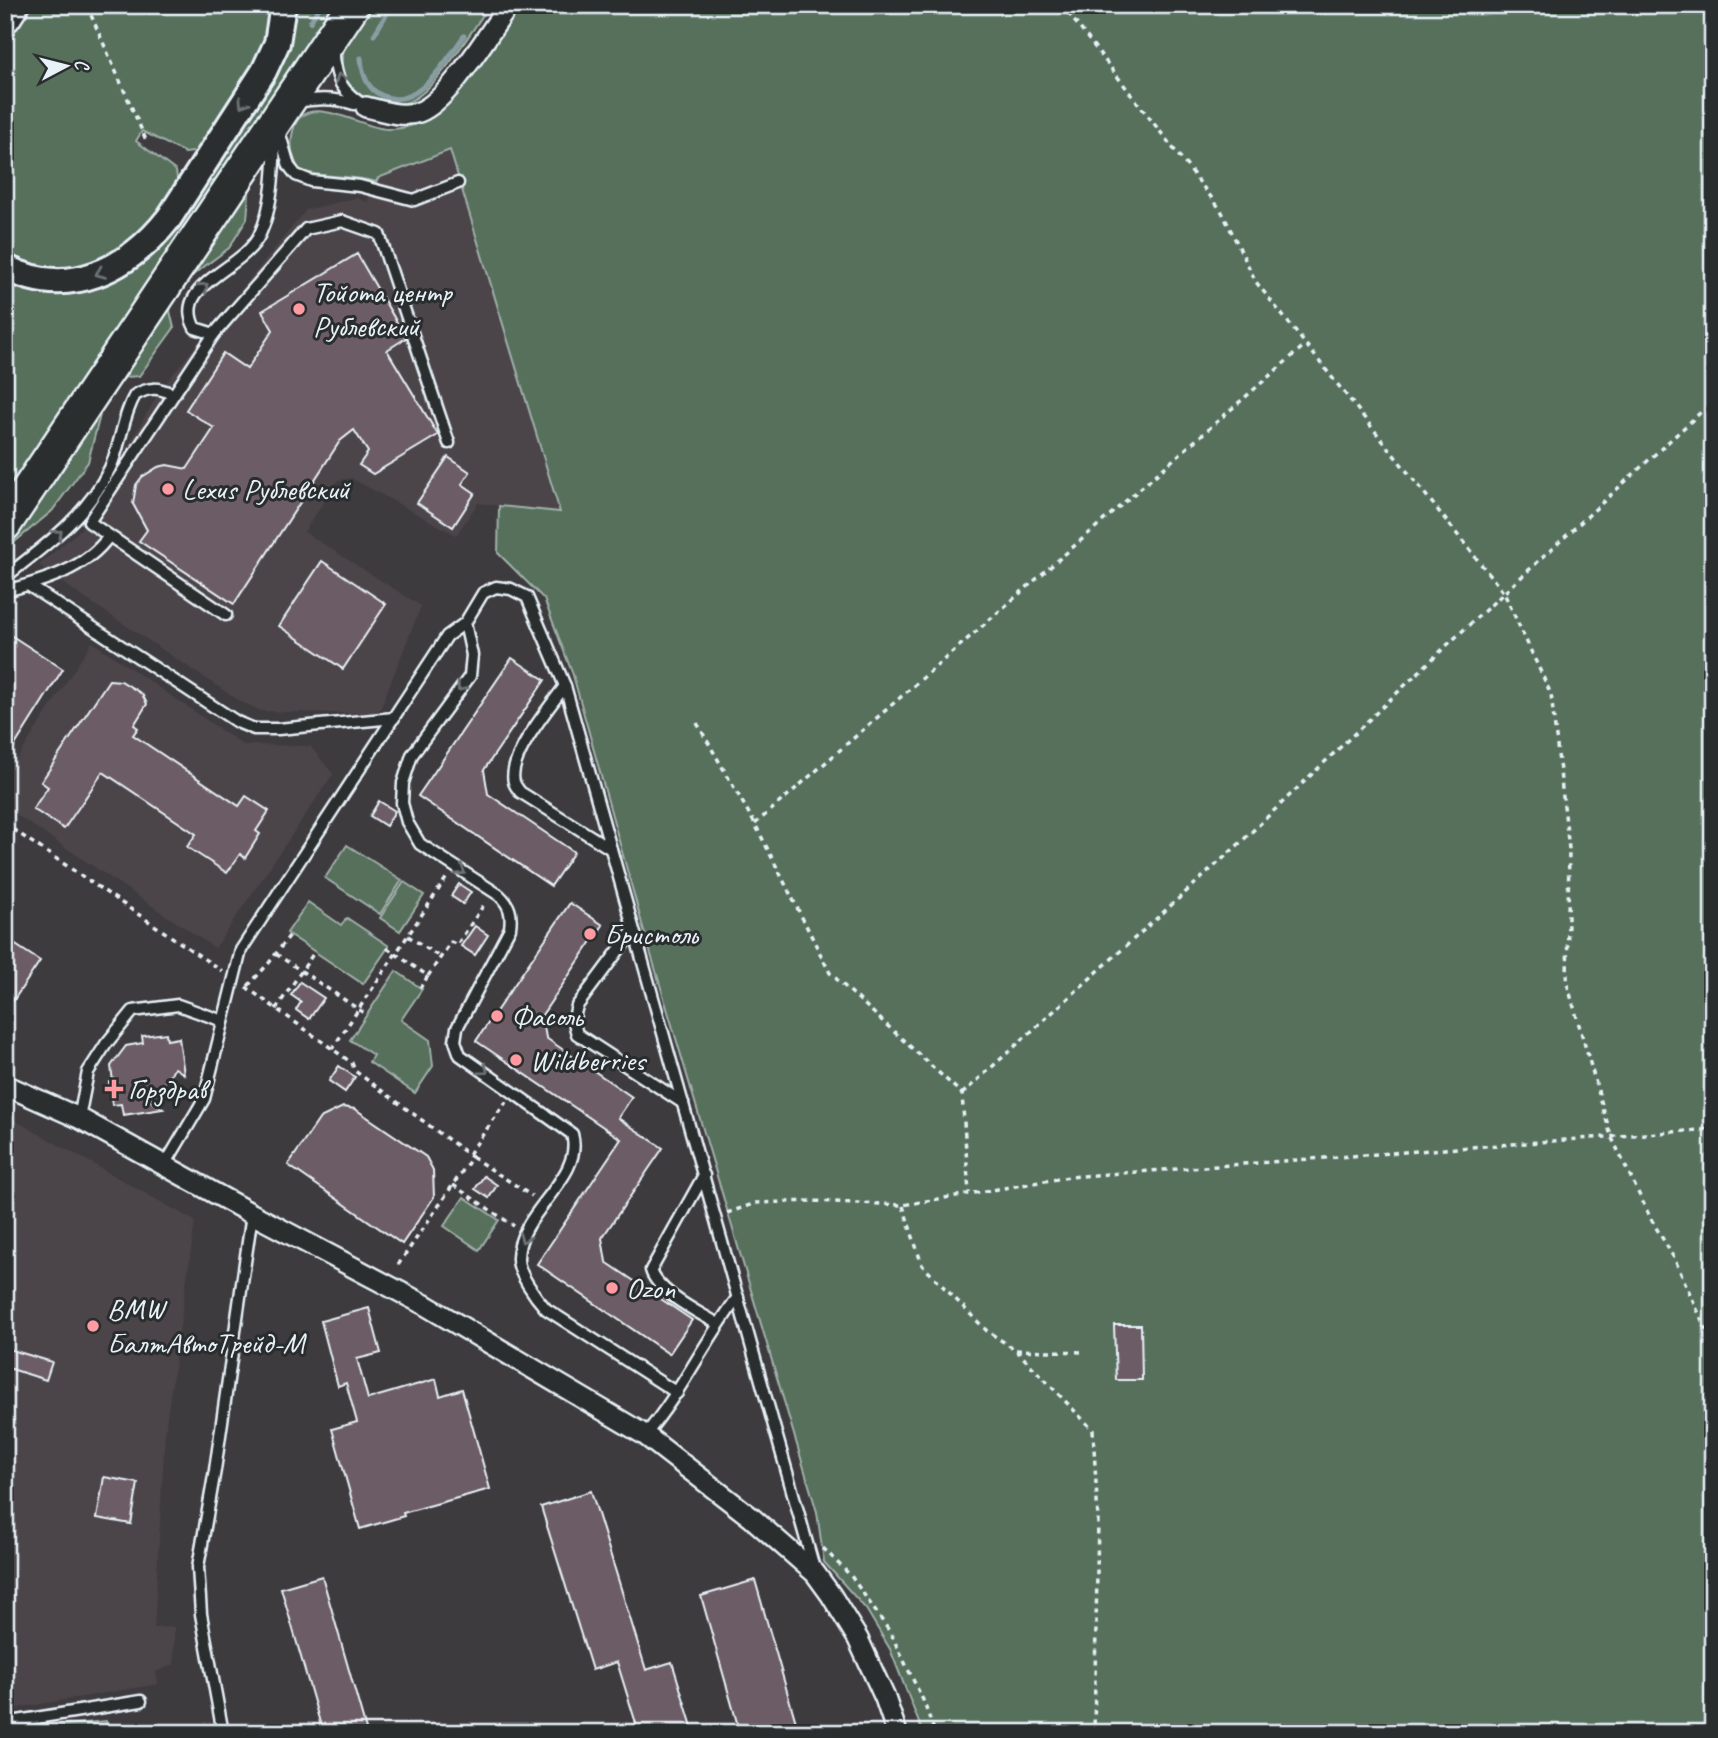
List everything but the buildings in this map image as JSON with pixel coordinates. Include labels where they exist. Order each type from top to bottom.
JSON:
[{"type":"main road","points":[[5,16],[12,5]]},
{"type":"main road","points":[[5,524],[353,5]]},
{"type":"street","points":[[5,267],[41,280],[63,281],[88,277],[114,267],[136,254],[154,238],[264,71],[277,43],[283,5]]},
{"type":"street","points":[[366,107],[405,114],[418,112],[435,103],[509,5]]},
{"type":"street","points":[[5,1085],[79,1118],[252,1214],[425,1305],[645,1435],[752,1518],[815,1573],[858,1639],[885,1698],[897,1733]]},
{"type":"lane","points":[[332,38],[336,77],[347,94],[366,107]]},
{"type":"lane","points":[[281,112],[314,99],[331,99],[366,107]]},
{"type":"lane","points":[[281,112],[289,166],[296,175],[311,181],[360,186],[414,200],[458,183]]},
{"type":"lane","points":[[214,334],[195,328],[188,315],[190,301],[198,290],[246,253],[259,237],[266,218],[281,112]]},
{"type":"lane","points":[[226,615],[89,522],[214,334],[306,229],[342,221],[379,234],[449,443]]},
{"type":"lane","points":[[5,577],[74,521],[97,491],[111,467],[135,395],[153,388],[172,394]]},
{"type":"lane","points":[[5,591],[68,570],[91,557],[109,536]]},
{"type":"lane","points":[[28,585],[237,722],[254,729],[394,718]]},
{"type":"lane","points":[[165,1165],[204,1099],[241,950],[447,636],[465,623],[483,593],[496,587],[511,589],[527,597],[539,619],[565,686],[815,1573]]},
{"type":"lane","points":[[465,623],[472,655],[470,676],[412,755],[403,783],[401,803],[407,822],[420,844],[506,901],[512,914],[510,928],[457,1028],[455,1041],[460,1055],[572,1134],[575,1145],[573,1160],[524,1233],[517,1259],[532,1293],[545,1309],[677,1393]]},
{"type":"lane","points":[[565,686],[525,744],[516,763],[514,782],[520,792],[611,849]]},
{"type":"lane","points":[[633,931],[577,1006],[574,1026],[577,1034],[683,1103]]},
{"type":"lane","points":[[79,1118],[88,1072],[106,1044],[134,1011],[178,1005],[223,1021]]},
{"type":"lane","points":[[704,1175],[651,1270],[663,1289],[718,1324]]},
{"type":"lane","points":[[223,1733],[201,1614],[198,1567],[215,1470],[252,1214]]},
{"type":"lane","points":[[645,1435],[665,1412],[718,1324],[738,1297]]},
{"type":"lane","points":[[5,1723],[141,1701]]},
{"type":"path","points":[[1062,5],[1221,210],[1256,282],[1504,593],[1551,694],[1569,849],[1567,984],[1611,1136],[1651,1219],[1674,1258],[1713,1345]]},
{"type":"path","points":[[87,6],[146,141]]},
{"type":"path","points":[[755,824],[1306,344]]},
{"type":"path","points":[[962,1094],[1238,844],[1541,557],[1713,401]]},
{"type":"path","points":[[697,723],[755,824],[830,973],[962,1094],[970,1192]]},
{"type":"path","points":[[5,824],[246,987],[352,1063],[355,1071],[470,1155],[543,1203]]},
{"type":"path","points":[[332,1049],[454,866]]},
{"type":"path","points":[[420,988],[451,942],[457,945],[493,892]]},
{"type":"path","points":[[246,987],[290,934]]},
{"type":"path","points":[[408,936],[441,958]]},
{"type":"path","points":[[387,948],[428,976]]},
{"type":"path","points":[[276,1009],[315,951]]},
{"type":"path","points":[[276,954],[367,1015]]},
{"type":"path","points":[[383,1283],[402,1261],[513,1091]]},
{"type":"path","points":[[715,1217],[756,1203],[812,1201],[903,1205],[1069,1177],[1713,1129]]},
{"type":"path","points":[[453,1185],[524,1233]]},
{"type":"path","points":[[903,1205],[922,1265],[987,1331],[1016,1350],[1093,1430],[1098,1519],[1094,1733]]},
{"type":"path","points":[[1016,1350],[1084,1352]]},
{"type":"path","points":[[805,1538],[828,1551],[851,1576],[890,1632],[923,1699],[934,1733]]},
{"type":"shaded area","points":[[449,149],[560,513],[478,503],[456,535],[351,478],[338,480],[304,532],[421,606],[378,714],[261,711],[240,701],[39,565],[81,529],[161,389],[306,210],[356,198],[367,202],[378,178]]},
{"type":"shaded area","points":[[92,642],[243,745],[310,746],[333,774],[215,948],[5,807],[5,778]]},
{"type":"shaded area","name":"BMW БалтАвтоТрейд-М","points":[[5,1115],[195,1221],[165,1431],[154,1628],[174,1627],[174,1664],[156,1672],[158,1684],[5,1710]]},
{"type":"green space","points":[[31,5],[273,5],[267,38],[255,66],[202,151],[185,153],[142,131],[136,141],[176,171],[178,185],[159,214],[127,247],[86,267],[42,270],[5,257],[5,40]]},
{"type":"green space","points":[[294,5],[335,5],[237,159],[5,494],[5,281],[38,292],[56,293],[93,288],[126,274],[150,257],[175,229]]},
{"type":"green space","points":[[373,5],[490,5],[433,83],[412,100],[387,105],[362,95],[351,87],[344,76],[342,63],[347,44]]},
{"type":"green space","points":[[517,5],[1713,5],[1713,1733],[923,1733],[890,1649],[866,1609],[824,1562],[817,1512],[644,931],[573,675],[544,599],[498,553],[499,506],[560,512],[450,150],[378,178],[376,182],[300,171],[292,152],[293,131],[299,119],[309,113],[321,111],[387,129],[411,126],[432,116],[468,74]]},
{"type":"green space","points":[[250,182],[247,219],[229,248],[189,278],[174,296],[170,311],[174,328],[139,376],[126,377],[113,387],[102,407],[88,462],[52,511],[11,545],[8,543],[107,386]]},
{"type":"green space","points":[[347,845],[402,880],[380,914],[325,878]]},
{"type":"green space","points":[[404,882],[424,895],[400,931],[380,918]]},
{"type":"green space","points":[[308,902],[341,925],[347,918],[389,946],[363,984],[287,933]]},
{"type":"green space","points":[[396,971],[422,989],[401,1020],[430,1040],[433,1066],[415,1093],[369,1062],[373,1055],[350,1040]]},
{"type":"green space","points":[[464,1197],[499,1220],[479,1250],[444,1226]]},
{"type":"green space","points":[[106,1721],[110,1733],[5,1733],[14,1730]]},
{"type":"waterway","points":[[310,22],[321,5]]},
{"type":"waterway","points":[[374,35],[392,5]]},
{"type":"waterway","points":[[361,58],[366,79],[376,92],[394,99],[406,97],[429,81],[464,36]]},
{"type":"place","name":"Тойота центр Рублевский","points":[[299,309]]},
{"type":"place","name":"Lexus Рублевский","points":[[168,489]]},
{"type":"place","name":"Бристоль","points":[[590,934]]},
{"type":"place","name":"Фасоль","points":[[497,1016]]},
{"type":"place","name":"Wildberries","points":[[516,1060]]},
{"type":"place","name":"Горздрав","points":[[114,1089]]},
{"type":"place","name":"Ozon","points":[[612,1288]]},
{"type":"place","name":"BMW БалтАвтоТрейд-М","points":[[93,1326]]}]
